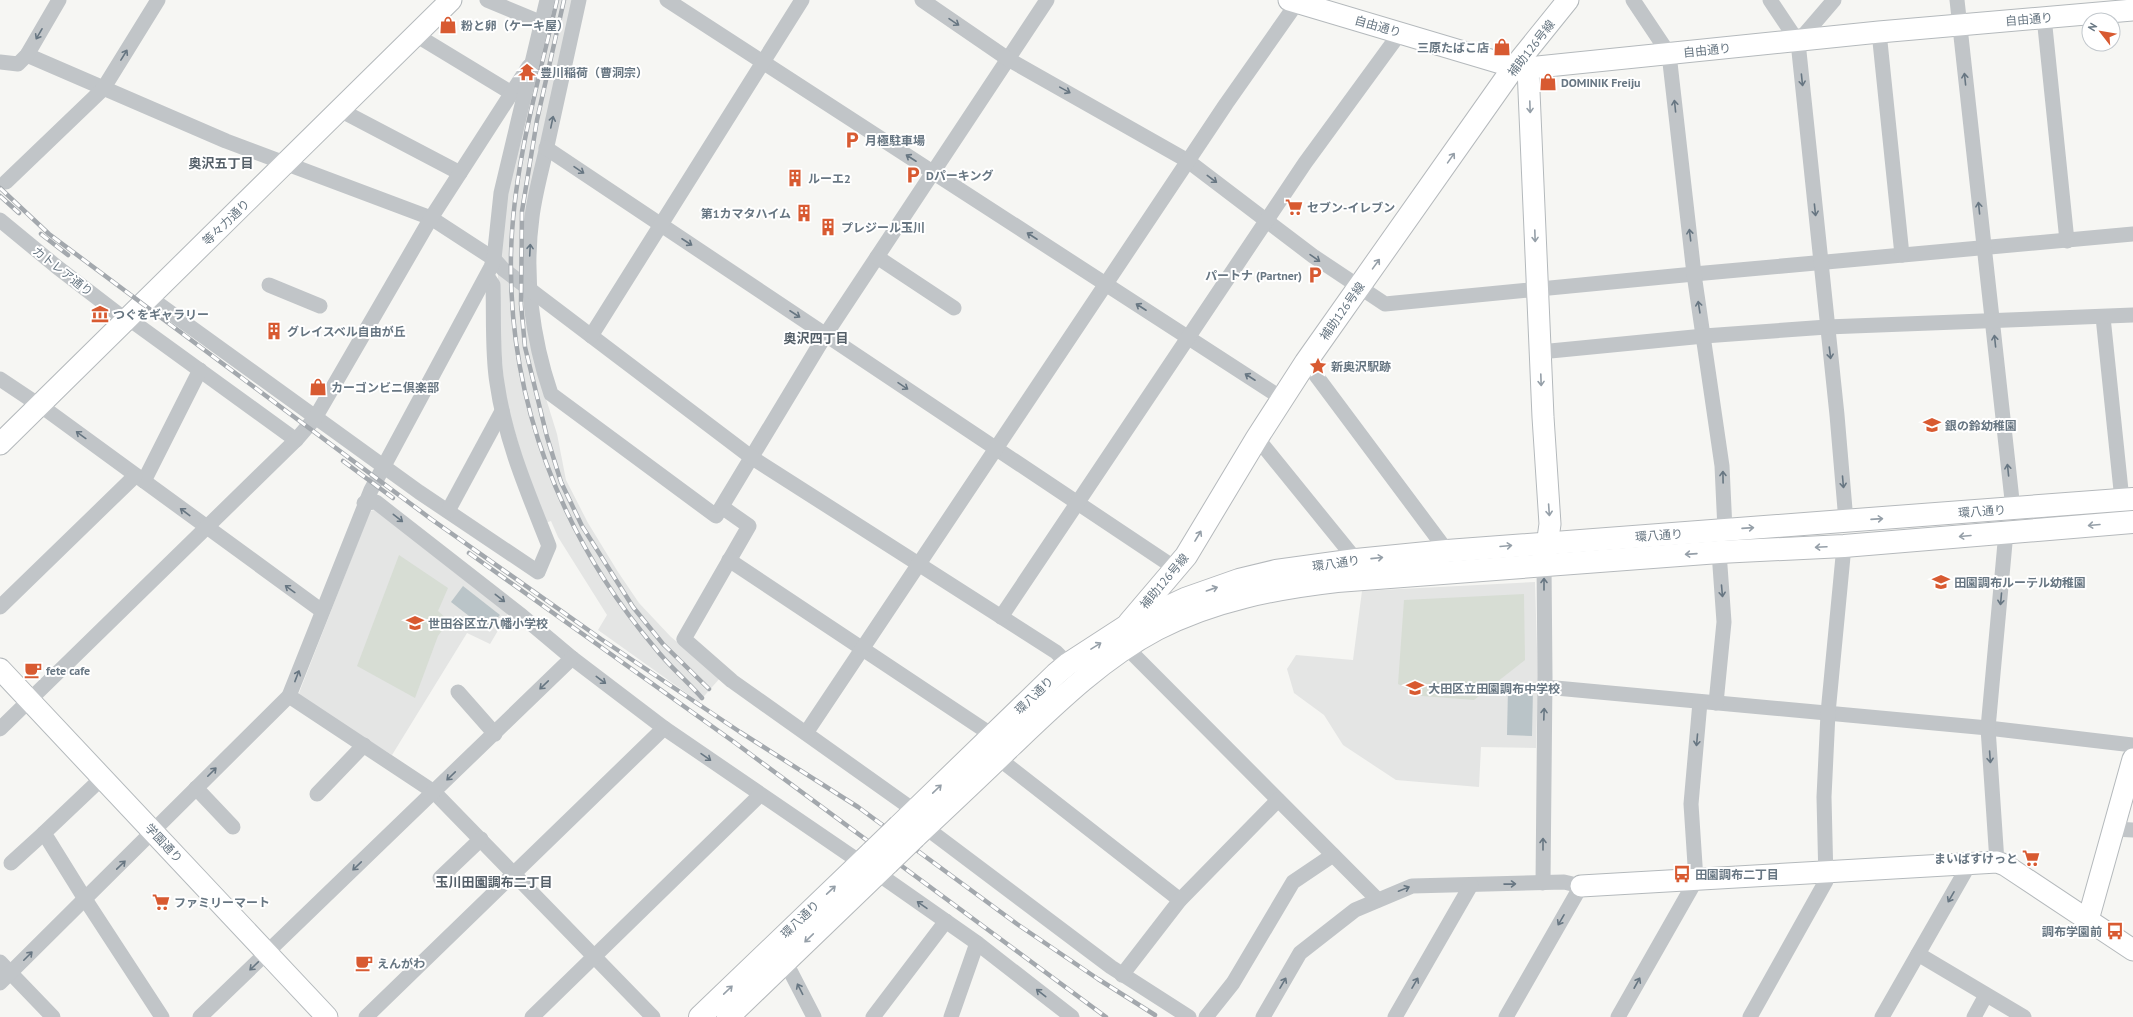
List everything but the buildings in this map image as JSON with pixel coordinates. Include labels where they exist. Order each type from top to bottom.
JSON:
[{"type":"main road","name":"補助126号線","points":[[1126,637],[1175,568],[1186,556],[1257,438],[1306,362],[1359,287],[1521,68]]},
{"type":"main road","name":"環八通り","points":[[914,825],[992,735],[1068,664],[1126,637],[1185,599],[1239,580],[1276,571],[1356,560],[1447,551],[1549,542],[2128,500]]},
{"type":"main road","name":"環八通り","points":[[700,1017],[874,863],[914,825],[998,758],[1126,637],[1157,629],[1197,612],[1252,595],[1295,586],[1337,581],[1718,552],[1844,546],[2133,522]]},
{"type":"main road","name":"環八通り","points":[[728,1017],[785,961],[874,863]]},
{"type":"street","points":[[0,62],[18,64],[27,55],[59,0]]},
{"type":"street","points":[[6,182],[103,88],[158,0]]},
{"type":"street","name":"等々力通り","points":[[0,444],[451,0]]},
{"type":"street","points":[[487,0],[542,23]]},
{"type":"street","points":[[53,1017],[3,973],[85,900],[289,696],[364,503],[487,276],[494,259],[501,193],[518,117],[535,56],[548,0]]},
{"type":"street","points":[[579,0],[546,148],[532,219],[530,289],[536,339],[550,394],[716,516],[826,334],[1047,0]]},
{"type":"street","points":[[667,0],[1283,398]]},
{"type":"street","points":[[591,336],[802,0]]},
{"type":"street","points":[[922,0],[1008,59],[1188,161],[1312,256],[1385,304],[2133,234]]},
{"type":"street","name":"補助126号線","points":[[1521,68],[1568,0]]},
{"type":"street","points":[[1633,0],[1669,54],[1694,274],[1722,466],[1725,530]]},
{"type":"street","points":[[1770,0],[1798,42],[1837,414],[1846,521]]},
{"type":"street","points":[[1798,42],[1834,0]]},
{"type":"street","points":[[1957,0],[2013,509]]},
{"type":"street","points":[[806,733],[1295,1]]},
{"type":"street","name":"自由通り","points":[[1295,1],[1521,68],[2044,17],[2093,7],[2133,10]]},
{"type":"street","points":[[2044,17],[2067,241]]},
{"type":"street","points":[[1879,32],[1902,255]]},
{"type":"street","points":[[1001,617],[1305,163],[1400,33]]},
{"type":"street","points":[[416,35],[510,92]]},
{"type":"street","points":[[27,55],[286,164],[431,218],[494,259],[503,269],[752,457],[1056,652],[1068,664]]},
{"type":"street","points":[[0,729],[205,527],[296,440],[315,418],[431,218],[510,92],[535,56]]},
{"type":"street","points":[[1521,68],[1537,290],[1550,524],[1549,542],[1544,565],[1545,687],[1543,745],[1543,883]]},
{"type":"street","points":[[340,110],[460,173]]},
{"type":"street","points":[[546,148],[1175,568]]},
{"type":"street","name":"カトレア通り","points":[[0,220],[57,267],[126,320],[136,324],[296,440]]},
{"type":"street","points":[[877,257],[954,308]]},
{"type":"street","points":[[149,297],[383,467],[538,572],[549,546],[511,448],[502,411],[496,382],[494,285],[487,276]]},
{"type":"street","points":[[269,285],[320,306]]},
{"type":"street","points":[[1540,352],[1704,336],[1827,328],[1901,326],[1993,320],[2133,316]]},
{"type":"street","points":[[2103,317],[2128,500]]},
{"type":"street","points":[[1306,362],[1447,551]]},
{"type":"street","points":[[0,607],[139,478],[200,370]]},
{"type":"street","points":[[0,379],[39,405],[322,611]]},
{"type":"street","points":[[448,511],[502,411]]},
{"type":"street","points":[[1257,438],[1356,560]]},
{"type":"street","points":[[364,503],[376,502],[522,616],[572,658],[664,728],[760,795],[874,863],[946,922],[977,943],[1072,1017]]},
{"type":"street","points":[[722,507],[749,526],[684,639],[732,681],[806,733],[914,825],[1122,975],[1189,1017]]},
{"type":"street","points":[[1997,862],[1988,728],[2006,532]]},
{"type":"street","points":[[1750,1017],[1825,885],[1827,872],[1824,797],[1828,713],[1844,546]]},
{"type":"street","points":[[1716,703],[1724,622],[1718,552]]},
{"type":"street","points":[[729,560],[992,735]]},
{"type":"street","points":[[1126,637],[1278,800],[1378,900]]},
{"type":"street","points":[[200,1017],[495,734],[572,658]]},
{"type":"street","name":"学園通り","points":[[0,670],[30,700],[327,1017]]},
{"type":"street","points":[[1545,687],[1988,728],[2133,745]]},
{"type":"street","points":[[458,692],[495,734]]},
{"type":"street","points":[[289,696],[434,792],[653,1017]]},
{"type":"street","points":[[1618,1017],[1696,880],[1691,804],[1700,702]]},
{"type":"street","points":[[366,1017],[664,728]]},
{"type":"street","points":[[317,794],[364,745]]},
{"type":"street","points":[[998,758],[1180,900]]},
{"type":"street","points":[[2088,920],[2124,830],[2133,759]]},
{"type":"street","points":[[11,863],[102,778]]},
{"type":"street","points":[[196,788],[233,827]]},
{"type":"street","points":[[532,1017],[760,795]]},
{"type":"street","points":[[1122,975],[1180,900],[1278,800]]},
{"type":"street","points":[[44,833],[85,900],[162,1017]]},
{"type":"street","points":[[440,878],[481,839]]},
{"type":"street","points":[[1206,1017],[1234,982],[1293,882],[1333,855]]},
{"type":"street","points":[[1264,1017],[1300,953],[1355,910],[1412,886],[1564,882],[1581,886],[1997,862],[2005,864],[2133,950]]},
{"type":"street","points":[[1882,1017],[1970,863]]},
{"type":"street","points":[[1395,1017],[1471,885]]},
{"type":"street","points":[[1506,1017],[1581,886]]},
{"type":"street","points":[[873,1017],[946,922]]},
{"type":"street","points":[[951,1017],[977,943]]},
{"type":"street","points":[[1918,954],[2024,1017]]},
{"type":"street","points":[[785,961],[814,1017]]},
{"type":"street","points":[[1974,1017],[1986,995]]},
{"type":"shaded area","points":[[551,0],[574,0],[529,210],[543,389],[557,434],[566,480],[588,523],[618,572],[639,603],[671,637],[720,678],[699,702],[598,630],[607,615],[558,537],[551,521],[542,524],[505,398],[498,306],[498,256],[503,209]]},
{"type":"shaded area","name":"世田谷区立八幡小学校","points":[[375,510],[509,612],[490,644],[467,633],[392,755],[300,697],[299,693],[370,511]]},
{"type":"shaded area","points":[[399,555],[448,588],[438,611],[449,621],[438,636],[415,698],[357,666]]},
{"type":"shaded area","name":"大田区立田園調布中学校","points":[[1535,582],[1538,682],[1536,748],[1481,747],[1479,787],[1396,780],[1343,745],[1324,715],[1294,693],[1287,669],[1296,655],[1353,660],[1362,591]]},
{"type":"shaded area","points":[[463,586],[500,615],[487,630],[451,602]]},
{"type":"shaded area","points":[[1524,594],[1525,660],[1474,700],[1422,696],[1398,684],[1404,600]]},
{"type":"shaded area","points":[[1508,688],[1533,689],[1532,736],[1507,735]]},
{"type":"railway","points":[[557,0],[521,158],[516,190],[511,254],[512,308],[519,362],[530,414],[547,464],[567,513],[592,560],[622,605],[655,648],[702,698]]},
{"type":"railway","points":[[564,0],[537,120],[522,211],[521,304],[525,347],[547,437],[561,482],[582,526],[633,607],[663,644],[709,689]]},
{"type":"railway","points":[[0,188],[49,234],[431,519],[601,639],[740,732],[858,807],[1017,924],[1098,979],[1155,1015]]},
{"type":"railway","points":[[0,196],[19,213]]},
{"type":"railway","points":[[41,234],[68,255]]},
{"type":"railway","points":[[343,461],[393,498]]},
{"type":"railway","points":[[469,553],[734,742],[1106,1017]]},
{"type":"place","name":"粉と卵（ケーキ屋）","points":[[448,25]]},
{"type":"place","name":"三原たばこ店","points":[[1502,47]]},
{"type":"place","name":"豊川稲荷（曹洞宗）","points":[[527,72]]},
{"type":"place","name":"DOMINIK Freiju","points":[[1548,82]]},
{"type":"place","name":"月極駐車場","points":[[852,140]]},
{"type":"place","name":"Dパーキング","points":[[913,175]]},
{"type":"place","name":"ルーエ2","points":[[795,178]]},
{"type":"place","name":"セブン-イレブン","points":[[1294,207]]},
{"type":"place","name":"第1カマタハイム","points":[[804,213]]},
{"type":"place","name":"プレジール玉川","points":[[828,227]]},
{"type":"place","name":"パートナ (Partner)","points":[[1315,275]]},
{"type":"place","name":"つぐをギャラリー","points":[[100,314]]},
{"type":"place","name":"グレイスベル自由が丘","points":[[274,331]]},
{"type":"place","name":"新奥沢駅跡","points":[[1318,366]]},
{"type":"place","name":"カーゴンビニ倶楽部","points":[[318,387]]},
{"type":"place","name":"銀の鈴幼稚園","points":[[1932,425]]},
{"type":"place","name":"田園調布ルーテル幼稚園","points":[[1941,582]]},
{"type":"place","name":"世田谷区立八幡小学校","points":[[415,623]]},
{"type":"place","name":"fete cafe","points":[[33,670]]},
{"type":"place","name":"大田区立田園調布中学校","points":[[1415,688]]},
{"type":"place","name":"まいばすけっと","points":[[2031,858]]},
{"type":"place","name":"田園調布二丁目","points":[[1682,874]]},
{"type":"place","name":"ファミリーマート","points":[[161,902]]},
{"type":"place","name":"調布学園前","points":[[2115,931]]},
{"type":"place","name":"えんがわ","points":[[364,963]]},
{"type":"district","name":"奥沢五丁目","points":[[221,163]]},
{"type":"district","name":"奥沢四丁目","points":[[816,338]]},
{"type":"district","name":"玉川田園調布二丁目","points":[[494,882]]}]
